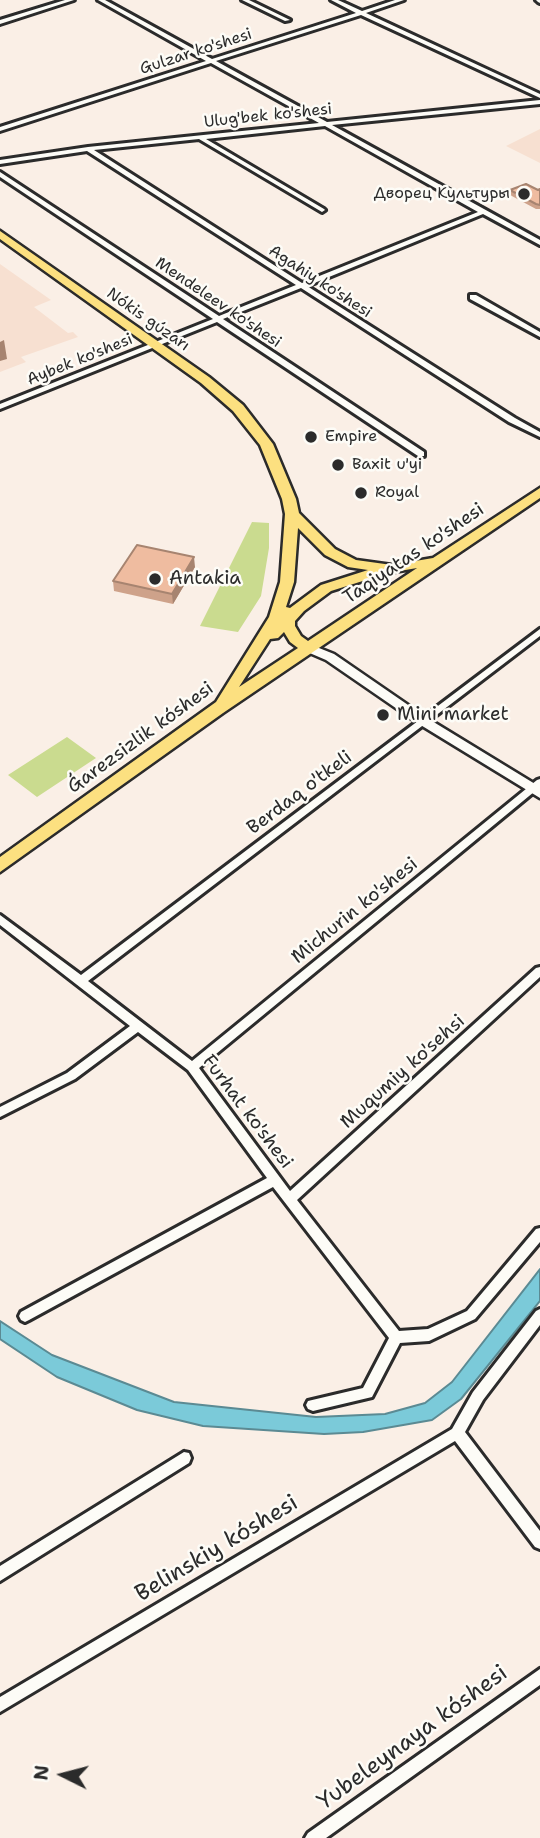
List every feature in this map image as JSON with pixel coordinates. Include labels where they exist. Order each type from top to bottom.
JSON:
[{"type":"main road","name":"Nókis gúzarı","points":[[0,234],[156,344],[238,408],[266,444],[289,499],[292,514]]},
{"type":"main road","name":"Taqiyatas ko'shesi","points":[[309,648],[540,492]]},
{"type":"main road","points":[[292,514],[366,594],[365,610]]},
{"type":"main road","points":[[217,709],[276,617],[284,591],[292,514]]},
{"type":"main road","points":[[330,552],[353,564],[392,569]]},
{"type":"main road","points":[[256,651],[287,620],[326,588],[443,558]]},
{"type":"main road","points":[[284,591],[287,620],[295,639],[309,648]]},
{"type":"main road","name":"Ǵarezsizlik kóshesi","points":[[0,866],[217,709],[309,648]]},
{"type":"street","points":[[0,22],[71,0]]},
{"type":"street","points":[[101,0],[540,243]]},
{"type":"street","points":[[245,0],[287,20]]},
{"type":"street","points":[[334,0],[540,96]]},
{"type":"street","name":"Gulzar ko'shesi","points":[[2,127],[401,0]]},
{"type":"street","name":"Ulug'bek ko'shesi","points":[[0,162],[88,149],[540,102]]},
{"type":"street","points":[[201,137],[322,210]]},
{"type":"street","name":"Agahiy ko'shesi","points":[[88,149],[512,420],[540,435]]},
{"type":"street","name":"Mendeleev ko'shesi","points":[[0,174],[421,454]]},
{"type":"street","name":"Aybek ko'shesi","points":[[0,407],[483,212]]},
{"type":"street","points":[[473,296],[540,335]]},
{"type":"street","name":"Berdaq o'tkeli","points":[[80,981],[540,632]]},
{"type":"street","points":[[309,648],[330,657],[423,721],[537,788]]},
{"type":"street","name":"Michurin ko'shesi","points":[[192,1067],[537,788]]},
{"type":"street","name":"Furhat ko'shesi","points":[[0,919],[192,1067],[289,1199],[396,1337]]},
{"type":"street","name":"Muqumiy ko'sehsi","points":[[289,1199],[540,971]]},
{"type":"street","points":[[0,1112],[71,1076],[138,1026]]},
{"type":"street","points":[[25,1316],[275,1180]]},
{"type":"street","points":[[313,1405],[367,1393],[396,1337],[429,1335],[471,1315],[540,1233]]},
{"type":"street","points":[[540,1315],[478,1396],[457,1433],[540,1542]]},
{"type":"street","name":"Belinskiy kóshesi","points":[[0,1705],[457,1433]]},
{"type":"street","points":[[0,1574],[184,1458]]},
{"type":"street","name":"Yubeleynaya kóshesi","points":[[313,1838],[540,1676]]},
{"type":"shaded area","points":[[540,129],[540,163],[506,146]]},
{"type":"shaded area","points":[[0,264],[51,300],[34,307],[68,333],[73,332],[78,337],[21,357],[26,362],[0,372]]},
{"type":"green space","points":[[252,522],[269,523],[269,548],[261,596],[238,632],[200,626]]},
{"type":"green space","points":[[67,737],[96,758],[37,797],[8,775]]},
{"type":"water","points":[[540,1269],[540,1301],[461,1399],[432,1420],[363,1432],[324,1434],[203,1426],[137,1410],[57,1377],[0,1339],[0,1321],[52,1355],[174,1402],[316,1417],[385,1414],[425,1403],[452,1382]]},
{"type":"building","points":[[526,184],[540,189],[540,205],[510,190]]},
{"type":"building","name":"Antakia","points":[[137,545],[194,557],[172,594],[113,581]]},
{"type":"place","name":"Дворец Культуры","points":[[524,194]]},
{"type":"place","name":"Empire","points":[[311,437]]},
{"type":"place","name":"Baxit u'yi","points":[[338,465]]},
{"type":"place","name":"Royal","points":[[361,493]]},
{"type":"place","name":"Antakia","points":[[155,579]]},
{"type":"place","name":"Mini market","points":[[383,715]]}]
